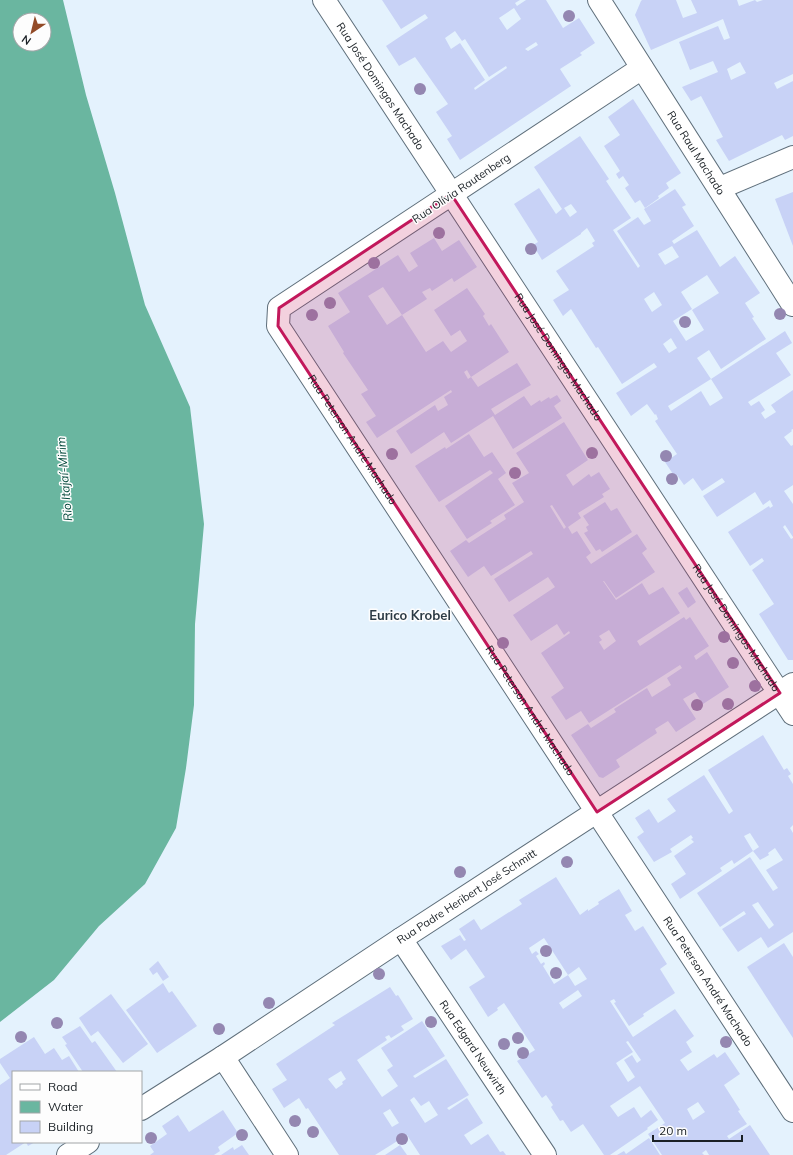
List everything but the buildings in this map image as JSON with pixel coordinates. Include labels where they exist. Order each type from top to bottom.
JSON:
[{"type":"street","name":"Rua José Domingos Machado","points":[[324,0],[451,194],[786,689],[793,714]]},
{"type":"street","name":"Rua Raul Machado","points":[[599,0],[793,305]]},
{"type":"street","name":"Rua Olívia Rautenberg","points":[[279,308],[642,68]]},
{"type":"street","points":[[720,188],[793,157]]},
{"type":"street","name":"Rua Peterson André Machado","points":[[279,308],[278,326],[793,1111]]},
{"type":"street","name":"Rua Padre Heribert José Schmitt","points":[[142,1108],[786,689]]},
{"type":"street","name":"Rua Edgard Neuwirth","points":[[401,939],[545,1155]]},
{"type":"street","points":[[223,1057],[287,1155]]},
{"type":"street","points":[[68,1155],[86,1143]]},
{"type":"highlighted area","points":[[451,194],[780,693],[597,812],[278,326],[279,308]]},
{"type":"water","name":"Rio Itajaí-Mirim","points":[[0,0],[63,0],[86,95],[115,193],[145,305],[190,407],[204,524],[195,624],[194,705],[186,768],[176,828],[145,884],[99,926],[54,980],[0,1022]]},
{"type":"district","name":"Eurico Krobel","points":[[410,615]]}]
